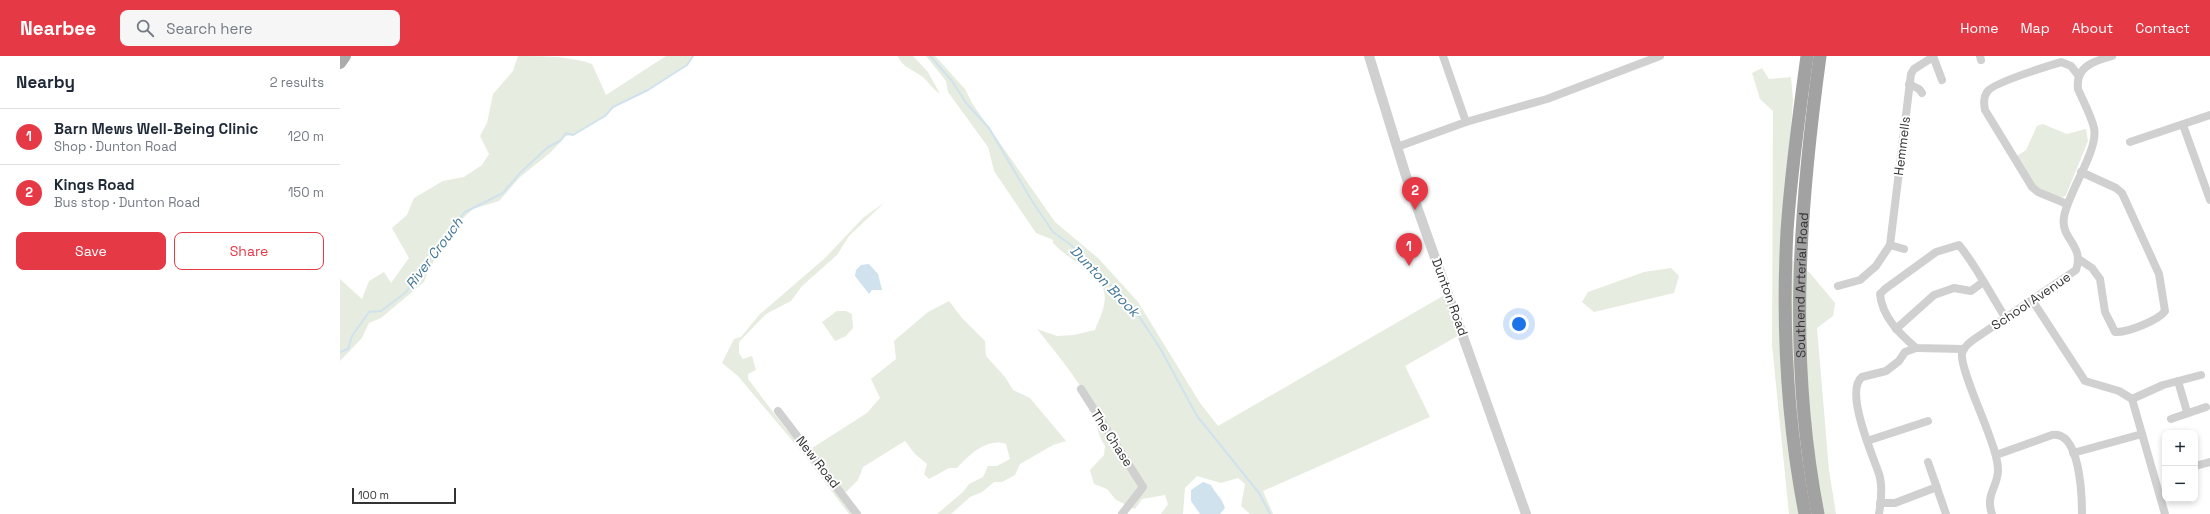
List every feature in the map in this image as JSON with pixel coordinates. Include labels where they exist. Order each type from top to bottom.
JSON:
[{"type":"highway","name":"Southend Arterial Road","points":[[1805,514],[1793,433],[1788,383],[1786,282],[1787,231],[1792,165],[1807,56]]},
{"type":"highway","name":"Southend Arterial Road","points":[[1818,514],[1807,441],[1802,384],[1799,283],[1806,167],[1820,56]]},
{"type":"main road","points":[[340,63],[345,56]]},
{"type":"street","name":"Dunton Road","points":[[1369,56],[1397,148],[1526,514]]},
{"type":"street","points":[[1443,56],[1466,122]]},
{"type":"street","points":[[1397,148],[1466,122],[1547,99],[1660,56]]},
{"type":"street","points":[[2067,204],[2038,192],[2032,187],[1985,110],[1983,102],[1987,91],[1999,84],[2062,62],[2071,66],[2078,75],[2092,62],[2112,56]]},
{"type":"street","name":"Hemmells","points":[[1838,286],[1860,280],[1876,266],[1890,245],[1911,74],[1914,69],[1933,57],[1942,80]]},
{"type":"street","name":"School Avenue","points":[[1964,349],[1968,344],[2005,317],[2076,270],[2080,260],[2077,250],[2066,232],[2063,218],[2067,204],[2095,142],[2094,128],[2078,89],[2078,75]]},
{"type":"street","points":[[1909,84],[1919,89],[1922,93]]},
{"type":"street","points":[[2130,142],[2210,115]]},
{"type":"street","points":[[2183,125],[2210,200]]},
{"type":"street","points":[[2080,260],[2092,268],[2100,279],[2104,312],[2115,332],[2124,333],[2161,317],[2165,311],[2159,274],[2122,193],[2116,188],[2081,172]]},
{"type":"street","points":[[1890,245],[1904,249]]},
{"type":"street","points":[[1916,348],[1896,329],[1881,304],[1880,294],[1936,252],[1959,245],[1976,266],[1983,282],[2005,317]]},
{"type":"street","points":[[1896,329],[1934,295],[1954,288],[1972,291],[1983,282]]},
{"type":"street","points":[[2032,300],[2085,381],[2119,391],[2132,399],[2165,514]]},
{"type":"street","points":[[1879,514],[1879,474],[1866,441],[1859,409],[1857,386],[1859,379],[1886,371],[1898,361],[1905,352],[1916,348],[1964,349],[1962,358],[1964,369],[1996,455],[1998,472],[1990,493],[1989,506],[1992,514]]},
{"type":"street","points":[[2132,399],[2178,381],[2201,375]]},
{"type":"street","points":[[2178,381],[2187,412]]},
{"type":"street","name":"The Chase","points":[[1081,389],[1144,487],[1122,514]]},
{"type":"street","points":[[2171,419],[2187,412],[2206,408]]},
{"type":"street","name":"New Road","points":[[778,411],[857,514]]},
{"type":"street","points":[[1866,441],[1928,421]]},
{"type":"street","points":[[1996,455],[2056,434],[2065,438],[2073,453],[2080,476],[2082,514]]},
{"type":"street","points":[[2073,453],[2142,434]]},
{"type":"street","points":[[1928,462],[1946,514]]},
{"type":"street","points":[[2198,465],[2210,462]]},
{"type":"street","points":[[1880,503],[1895,503],[1937,488]]},
{"type":"shaded area","points":[[518,56],[565,58],[592,64],[606,95],[666,56],[694,56],[687,65],[648,90],[613,107],[605,116],[573,135],[566,136],[550,153],[520,177],[499,201],[473,209],[460,221],[429,269],[424,282],[381,318],[369,323],[362,338],[340,361],[340,279],[362,299],[369,281],[384,272],[391,283],[409,258],[392,228],[407,215],[414,198],[443,181],[464,177],[482,165],[489,154],[480,136],[487,123],[493,94],[513,71]]},
{"type":"shaded area","points":[[898,56],[913,56],[928,72],[940,94],[924,78],[902,63]]},
{"type":"shaded area","points":[[926,56],[935,56],[965,89],[972,103],[1055,222],[1099,259],[1138,302],[1200,403],[1218,426],[1448,293],[1463,333],[1405,366],[1430,417],[1263,491],[1273,514],[1250,514],[1241,506],[1245,484],[1238,478],[1221,483],[1197,476],[1185,488],[1183,514],[1161,514],[1168,504],[1165,495],[1142,499],[1135,509],[1116,500],[1107,489],[1094,484],[1090,470],[1104,455],[1105,446],[1099,435],[1090,403],[1073,375],[1037,329],[1057,336],[1074,335],[1095,330],[1105,301],[1102,286],[1084,268],[1058,248],[1053,243],[1053,240],[1036,233],[994,171],[988,147],[948,92],[946,81]]},
{"type":"shaded area","points":[[1762,68],[1769,79],[1791,77],[1793,100],[1782,253],[1810,273],[1835,303],[1833,316],[1817,328],[1829,470],[1836,514],[1789,514],[1772,345],[1773,111],[1760,99],[1752,73]]},
{"type":"shaded area","points":[[2043,124],[2067,134],[2086,129],[2088,141],[2066,195],[2063,197],[2054,196],[2034,185],[2017,156],[2026,150],[2037,126]]},
{"type":"shaded area","points":[[885,202],[849,236],[837,255],[802,286],[791,301],[766,314],[739,342],[739,353],[743,359],[752,356],[756,370],[748,374],[748,379],[786,429],[809,450],[867,413],[880,398],[871,379],[896,359],[894,341],[928,312],[949,301],[962,318],[985,341],[986,356],[1005,377],[1013,390],[1030,398],[1066,441],[1053,445],[1020,464],[1015,475],[1002,482],[994,482],[982,492],[970,497],[951,514],[937,514],[963,492],[969,484],[983,477],[988,466],[997,466],[1010,459],[1006,444],[999,442],[985,445],[979,448],[957,468],[949,468],[929,479],[924,474],[927,464],[915,454],[905,441],[863,467],[858,480],[846,492],[841,491],[857,514],[849,514],[802,452],[738,376],[722,363],[734,339],[741,337],[759,315],[825,258],[863,218]]},
{"type":"shaded area","points":[[1671,268],[1679,276],[1674,293],[1594,312],[1582,302],[1588,292],[1644,272]]},
{"type":"shaded area","points":[[837,311],[846,311],[852,314],[853,328],[846,336],[835,341],[822,322]]},
{"type":"water","points":[[869,264],[878,274],[882,290],[872,290],[869,294],[855,276],[856,270],[861,265]]},
{"type":"water","points":[[1203,482],[1211,485],[1222,501],[1225,508],[1220,514],[1200,514],[1191,501],[1191,490]]},
{"type":"waterway","name":"River Crouch","points":[[340,352],[348,349],[352,336],[369,312],[381,311],[405,293],[424,269],[446,234],[465,212],[503,193],[520,173],[548,147],[560,141],[566,133],[573,135],[605,116],[613,107],[648,90],[687,65],[693,56]]},
{"type":"waterway","name":"Dunton Brook","points":[[930,56],[952,81],[966,103],[989,128],[1032,201],[1053,232],[1071,245],[1134,309],[1160,348],[1197,416],[1259,493],[1270,514]]},
{"type":"place","name":"Kings Road","points":[[1415,210]]},
{"type":"place","name":"Barn Mews Well-Being Clinic","points":[[1409,266]]}]
